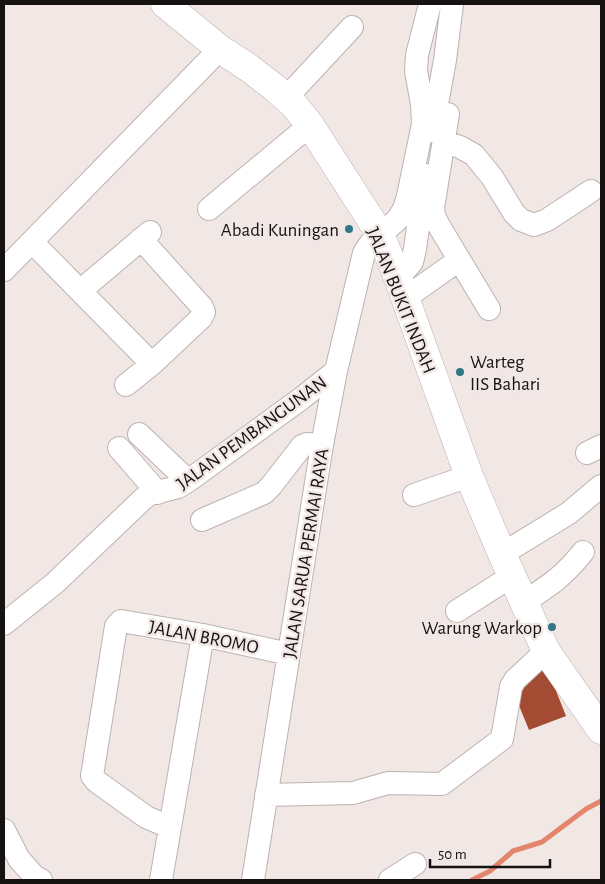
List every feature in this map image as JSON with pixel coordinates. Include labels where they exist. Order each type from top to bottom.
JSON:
[{"type":"main road","name":"JALAN BUKIT INDAH","points":[[165,4],[220,49],[249,68],[286,98],[310,125],[380,234],[469,476],[507,565],[546,651],[601,730]]},
{"type":"street","name":"JALAN SARUA PERMAI RAYA","points":[[253,880],[322,445],[336,370],[364,253],[380,234],[390,227],[404,209],[412,180],[423,124],[422,104],[416,71],[417,55],[430,4]]},
{"type":"street","points":[[401,288],[416,249],[425,172],[445,60],[452,4]]},
{"type":"street","points":[[286,98],[352,27]]},
{"type":"street","points":[[4,270],[220,49]]},
{"type":"street","points":[[451,93],[434,216],[489,309]]},
{"type":"street","points":[[208,209],[310,125]]},
{"type":"street","points":[[443,142],[460,147],[474,155],[492,177],[514,213],[521,220],[534,225],[547,220],[592,191]]},
{"type":"street","points":[[80,291],[146,236],[202,307],[204,312],[202,318],[126,385]]},
{"type":"street","points":[[32,242],[152,364]]},
{"type":"street","points":[[401,288],[460,260]]},
{"type":"street","name":"JALAN PEMBANGUNAN","points":[[4,624],[55,583],[143,499],[150,494],[170,490],[188,481],[294,404],[336,370]]},
{"type":"street","points":[[138,434],[188,481]]},
{"type":"street","points":[[202,520],[264,493],[302,446],[307,444],[322,445]]},
{"type":"street","points":[[119,448],[158,493]]},
{"type":"street","points":[[414,495],[469,476]]},
{"type":"street","points":[[457,611],[507,565],[601,486]]},
{"type":"street","points":[[524,602],[566,572],[582,552]]},
{"type":"street","name":"JALAN BROMO","points":[[169,826],[146,817],[96,781],[92,776],[118,623],[121,621],[203,635],[289,654]]},
{"type":"street","points":[[161,880],[203,635]]},
{"type":"street","points":[[266,795],[353,792],[388,783],[442,784],[502,739],[511,688],[515,680],[546,651]]},
{"type":"street","points":[[4,830],[19,859],[34,876],[41,880]]},
{"type":"street","points":[[390,880],[415,864]]},
{"type":"building","points":[[547,668],[566,716],[529,730],[513,691],[522,679]]},
{"type":"waterway","points":[[472,880],[490,871],[513,851],[542,842],[586,809],[601,801]]},
{"type":"place","name":"Abadi Kuningan","points":[[349,229]]},
{"type":"place","name":"Warteg IIS Bahari","points":[[460,372]]},
{"type":"place","name":"Warung Warkop","points":[[552,627]]}]
